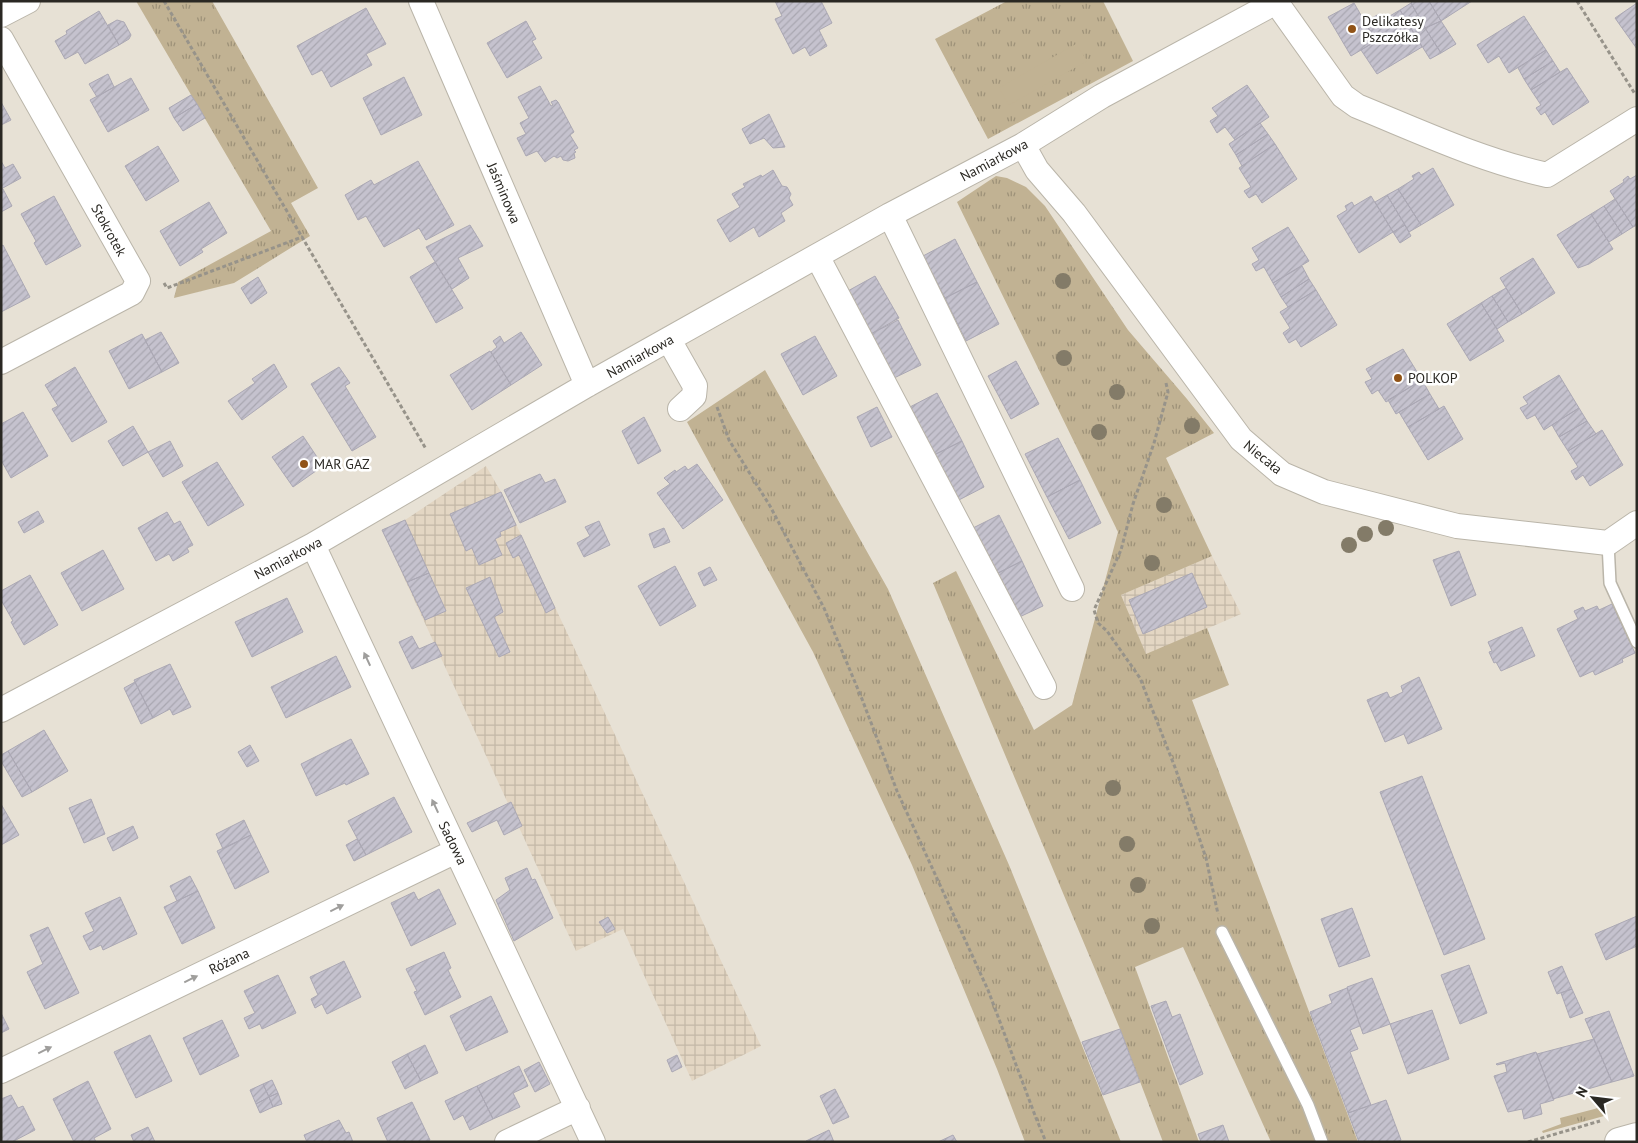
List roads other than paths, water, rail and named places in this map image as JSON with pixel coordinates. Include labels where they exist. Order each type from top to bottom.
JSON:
[{"type":"street","points":[[1,15],[28,1]]},
{"type":"street","name":"Jaśminowa","points":[[421,1],[587,385]]},
{"type":"street","points":[[1277,2],[1344,96],[1357,106],[1478,156],[1547,175],[1637,119]]},
{"type":"street","name":"Namiarkowa","points":[[1,710],[313,545],[587,385],[890,215],[1022,145],[1102,96],[1277,2]]},
{"type":"street","name":"Stokrotek","points":[[1,39],[138,281],[132,293],[1,362]]},
{"type":"street","name":"Niecała","points":[[1022,145],[1036,170],[1074,213],[1241,440],[1282,474],[1324,492],[1457,526],[1608,543]]},
{"type":"street","points":[[890,215],[1072,589]]},
{"type":"street","points":[[817,256],[1044,687]]},
{"type":"street","points":[[669,340],[695,386],[694,396],[680,410]]},
{"type":"street","points":[[1608,543],[1637,523]]},
{"type":"street","name":"Sadowa","points":[[313,545],[593,1142]]},
{"type":"street","name":"Różana","points":[[1,1072],[456,851]]},
{"type":"street","points":[[507,1142],[578,1108]]},
{"type":"street","points":[[1613,1131],[1637,1137]]},
{"type":"lane","points":[[1608,543],[1610,583],[1637,642]]},
{"type":"lane","points":[[1222,932],[1308,1105],[1322,1142]]},
{"type":"place","name":"Delikatesy Pszczółka","points":[[1352,29]]},
{"type":"place","name":"POLKOP","points":[[1398,378]]},
{"type":"place","name":"MAR GAZ","points":[[304,464]]}]
